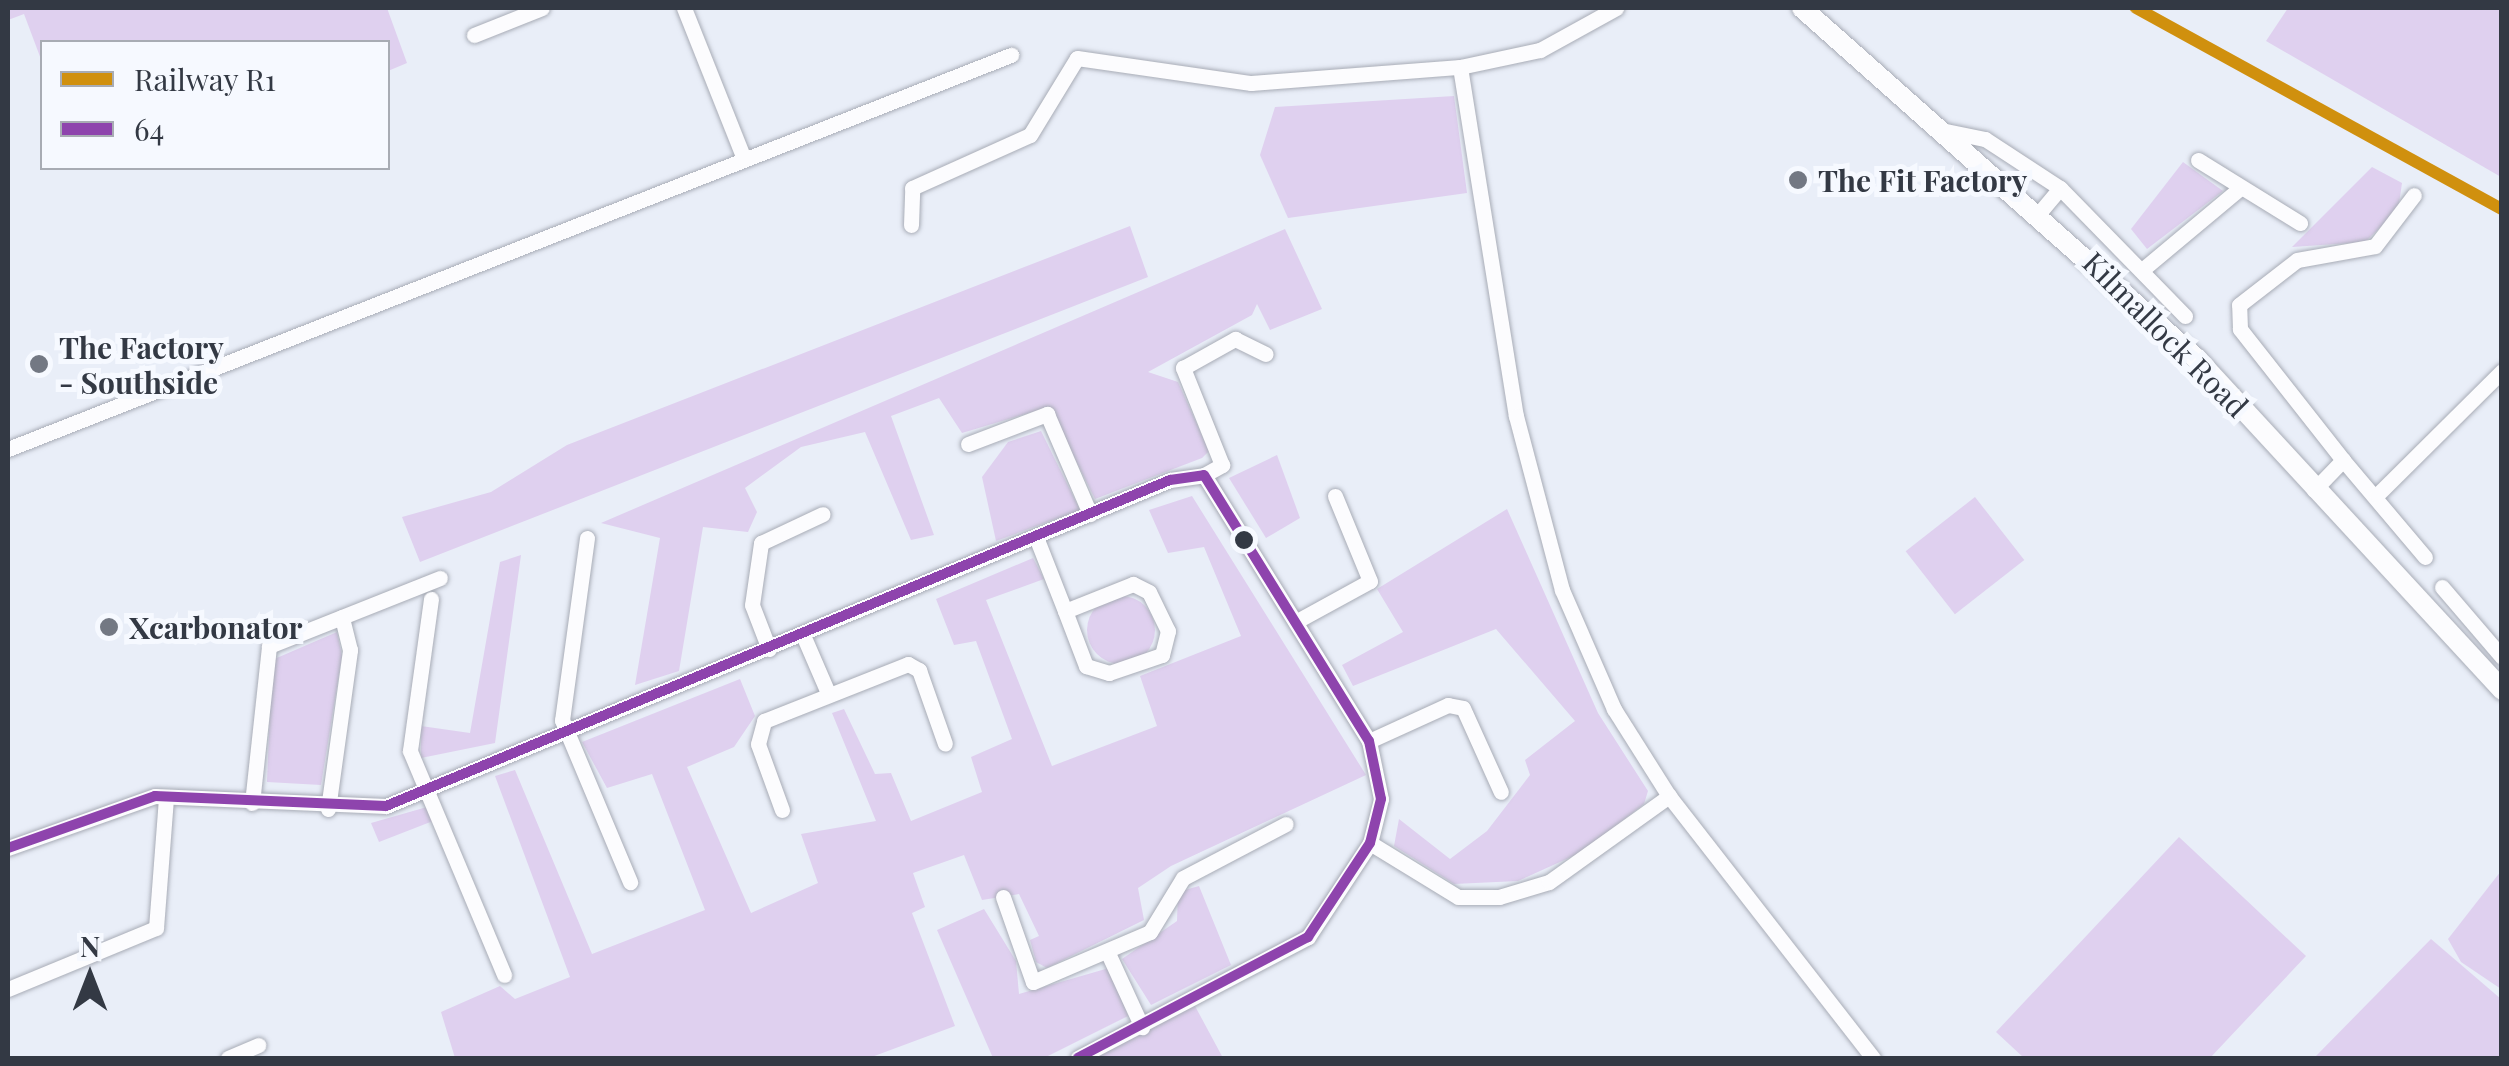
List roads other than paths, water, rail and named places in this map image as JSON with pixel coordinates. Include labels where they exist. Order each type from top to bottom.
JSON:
[{"type":"main road","name":"Kilmallock Road","points":[[1802,8],[2040,212],[2196,358],[2502,690]]},
{"type":"street","points":[[474,35],[542,8]]},
{"type":"street","points":[[684,8],[744,159]]},
{"type":"street","points":[[911,226],[904,205],[912,188],[1030,135],[1078,58],[1251,83],[1460,67],[1540,50],[1616,8]]},
{"type":"street","points":[[8,449],[1011,55]]},
{"type":"street","points":[[1460,67],[1540,524],[1614,708],[1669,796],[1873,1058]]},
{"type":"street","points":[[1942,130],[1985,139],[2060,188],[2185,316]]},
{"type":"street","points":[[2198,160],[2238,189],[2300,223]]},
{"type":"street","points":[[2040,212],[2060,188]]},
{"type":"street","points":[[2142,270],[2238,189]]},
{"type":"street","points":[[2414,195],[2375,246],[2296,260],[2236,314],[2343,460],[2377,494],[2425,557]]},
{"type":"street","points":[[8,848],[134,799],[166,797],[328,810],[428,792],[1090,514],[1204,475],[1222,465],[1183,368],[1236,338],[1266,354]]},
{"type":"street","points":[[2377,494],[2502,372]]},
{"type":"street","points":[[968,444],[1048,414],[1090,514]]},
{"type":"street","points":[[2314,490],[2343,460]]},
{"type":"street","points":[[1078,1058],[1308,937],[1370,843],[1381,799],[1369,741],[1204,475]]},
{"type":"street","points":[[1297,621],[1370,581],[1335,496]]},
{"type":"street","points":[[769,649],[752,605],[761,543],[823,514]]},
{"type":"street","points":[[1036,537],[1086,666],[1108,673],[1162,654],[1168,631],[1149,592],[1132,584],[1065,611]]},
{"type":"street","points":[[588,538],[562,720],[630,882]]},
{"type":"street","points":[[252,804],[264,654],[342,617],[440,578]]},
{"type":"street","points":[[2442,587],[2502,656]]},
{"type":"street","points":[[431,598],[410,742],[504,975]]},
{"type":"street","points":[[328,810],[350,650],[342,617]]},
{"type":"street","points":[[802,635],[829,695]]},
{"type":"street","points":[[782,810],[758,744],[764,721],[908,664],[919,670],[945,744]]},
{"type":"street","points":[[1369,741],[1448,706],[1463,708],[1502,792]]},
{"type":"street","points":[[1370,843],[1458,897],[1499,897],[1549,882],[1669,796]]},
{"type":"street","points":[[8,990],[156,928],[166,797]]},
{"type":"street","points":[[1003,897],[1032,982],[1107,951],[1168,914],[1183,878],[1286,824]]},
{"type":"street","points":[[1107,951],[1142,1027]]},
{"type":"street","points":[[228,1058],[258,1045]]},
{"type":"rail line","name":"R1","points":[[2136,8],[2502,209]]},
{"type":"place","name":"The Fit Factory","points":[[1798,180]]},
{"type":"place","name":"The Factory - Southside","points":[[39,364]]},
{"type":"place","name":"Xcarbonator","points":[[109,627]]}]
